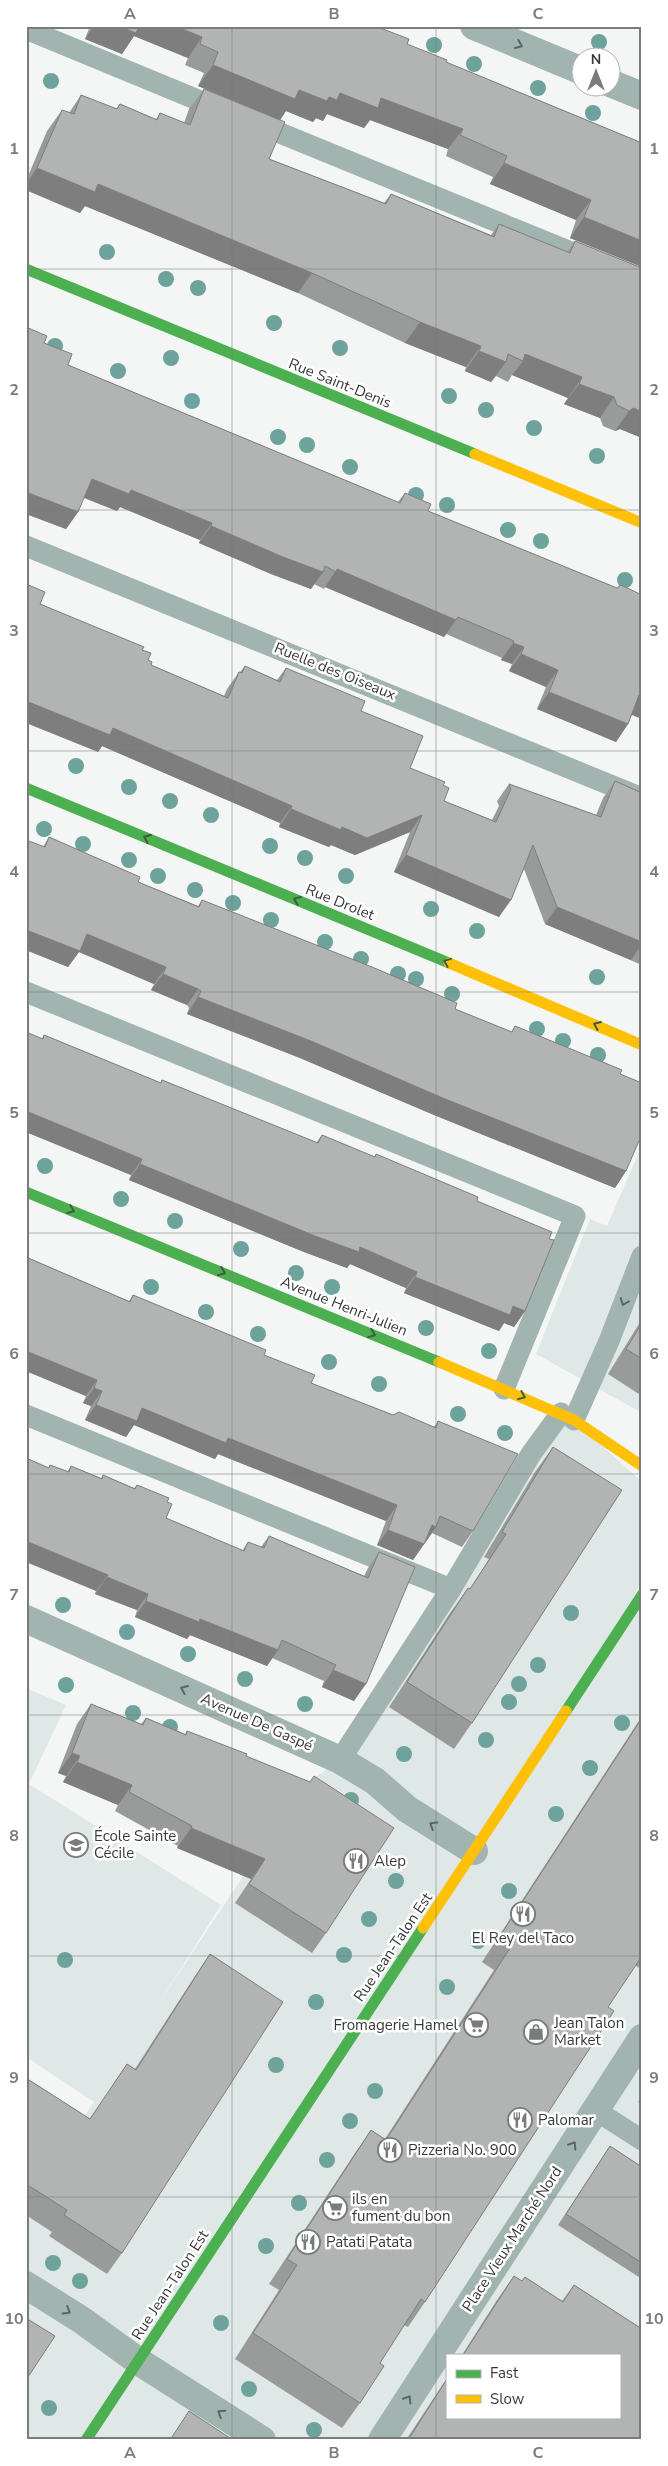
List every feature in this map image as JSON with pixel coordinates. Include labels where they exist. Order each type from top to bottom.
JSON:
[{"type":"main road","name":"Rue Saint-Denis","points":[[26,269],[642,523]]},
{"type":"main road","name":"Rue Drolet","points":[[26,788],[553,1006],[642,1045]]},
{"type":"main road","name":"Avenue Henri-Julien","points":[[26,1192],[504,1389],[567,1417],[642,1466]]},
{"type":"main road","name":"Rue Jean-Talon Est","points":[[86,2440],[642,1595]]},
{"type":"street","points":[[474,26],[570,66]]},
{"type":"street","points":[[620,87],[642,96]]},
{"type":"street","name":"Avenue De Gaspé","points":[[26,1619],[340,1760],[375,1781],[407,1809],[474,1851]]},
{"type":"street","name":"Place Vieux Marché Nord","points":[[382,2440],[642,2038]]},
{"type":"street","points":[[26,2285],[83,2321],[138,2361],[262,2440]]},
{"type":"lane","points":[[26,28],[642,281]]},
{"type":"lane","name":"Ruelle des Oiseaux","points":[[26,546],[642,798]]},
{"type":"lane","points":[[26,992],[574,1216],[504,1389]]},
{"type":"lane","points":[[340,1760],[451,1589],[530,1454],[567,1417],[609,1341],[642,1256]]},
{"type":"lane","points":[[26,1415],[451,1589]]},
{"type":"lane","points":[[595,2110],[642,2140]]},
{"type":"shaded area","points":[[642,1145],[642,1413],[536,1354],[590,1219],[607,1226]]},
{"type":"shaded area","points":[[560,1413],[574,1420],[642,1482],[642,2440],[26,2440],[26,2223],[79,2140],[79,2124],[94,2102],[26,2057],[26,1688],[66,1705],[29,1784],[221,1905],[157,2006],[242,1878],[292,1793],[340,1760]]},
{"type":"building","points":[[118,26],[139,26],[136,33]]},
{"type":"building","points":[[175,26],[375,26],[409,39],[407,44],[447,60],[446,62],[642,143],[642,241],[584,217],[591,200],[504,163],[507,156],[460,135],[463,129],[381,98],[378,108],[340,93],[337,100],[329,97],[327,101],[299,90],[295,99],[213,65],[218,52],[200,44],[202,37]]},
{"type":"building","points":[[204,89],[285,122],[269,159],[386,204],[391,194],[494,237],[499,224],[570,253],[575,241],[642,268],[642,412],[634,408],[629,411],[617,405],[614,397],[579,384],[582,377],[525,354],[523,361],[508,354],[506,362],[479,351],[481,346],[420,322],[312,273],[98,184],[95,192],[37,168],[62,110],[74,114],[81,95],[117,109],[120,104],[157,120],[160,113],[190,125]]},
{"type":"building","points":[[26,327],[47,336],[44,343],[72,354],[68,365],[400,503],[405,493],[431,504],[428,511],[617,588],[621,585],[642,595],[642,696],[639,695],[628,724],[549,692],[558,670],[521,654],[524,647],[513,643],[514,641],[458,617],[456,620],[337,569],[336,572],[325,566],[323,572],[283,557],[211,526],[212,523],[131,490],[129,494],[92,479],[78,512],[26,492]]},
{"type":"building","points":[[26,584],[45,592],[40,604],[144,647],[142,650],[151,653],[148,660],[152,662],[151,665],[228,698],[239,672],[242,673],[245,666],[280,682],[286,668],[365,701],[361,711],[423,736],[410,768],[445,782],[443,785],[449,788],[444,801],[496,822],[511,789],[509,784],[601,817],[615,781],[642,793],[642,942],[557,907],[533,845],[511,900],[406,855],[422,815],[367,838],[342,827],[341,830],[291,809],[292,806],[113,728],[110,735],[26,701]]},
{"type":"building","points":[[49,837],[140,877],[138,882],[199,907],[202,900],[372,967],[457,1003],[455,1009],[512,1032],[515,1026],[622,1070],[620,1074],[642,1083],[642,1134],[626,1171],[445,1099],[311,1041],[198,997],[201,991],[198,989],[163,974],[166,967],[87,934],[80,951],[26,930],[26,840],[45,847]]},
{"type":"building","points":[[26,1032],[43,1039],[44,1035],[161,1083],[162,1080],[318,1143],[322,1135],[375,1157],[376,1154],[478,1197],[477,1201],[552,1232],[549,1239],[554,1240],[525,1311],[513,1306],[510,1315],[415,1277],[417,1272],[360,1247],[359,1252],[315,1236],[140,1164],[142,1159],[26,1111]]},
{"type":"building","points":[[26,1257],[130,1302],[133,1295],[266,1350],[264,1355],[315,1375],[311,1383],[393,1415],[399,1412],[436,1428],[438,1421],[518,1454],[473,1531],[440,1516],[436,1527],[432,1525],[424,1544],[388,1530],[397,1505],[228,1438],[226,1443],[142,1408],[137,1421],[96,1405],[102,1391],[94,1388],[97,1380],[26,1351]]},
{"type":"building","points":[[642,1323],[642,1359],[626,1349]]},
{"type":"building","points":[[553,1447],[622,1490],[472,1723],[407,1682],[468,1588],[470,1589],[506,1534],[502,1532]]},
{"type":"building","points":[[26,1458],[49,1468],[50,1465],[69,1472],[71,1466],[102,1479],[103,1475],[135,1489],[137,1485],[169,1498],[167,1502],[172,1504],[166,1518],[244,1551],[248,1542],[264,1548],[269,1536],[368,1578],[379,1552],[415,1567],[366,1684],[333,1670],[336,1665],[282,1640],[278,1650],[200,1619],[199,1622],[146,1601],[148,1594],[26,1541]]},
{"type":"building","points":[[91,1704],[143,1725],[146,1718],[186,1735],[187,1731],[247,1754],[246,1756],[310,1782],[314,1776],[394,1828],[326,1933],[249,1884],[265,1859],[191,1828],[192,1826],[129,1792],[132,1785],[77,1762],[80,1756],[72,1753]]},
{"type":"building","points":[[642,1718],[642,1956],[608,2007],[614,2011],[425,2302],[421,2299],[380,2363],[384,2366],[360,2403],[253,2333],[297,2265],[287,2259],[371,2130],[386,2140],[512,1945],[500,1936]]},
{"type":"building","points":[[210,1954],[283,2002],[122,2253],[64,2215],[67,2210],[26,2184],[26,2078],[90,2119],[127,2064],[136,2070]]},
{"type":"building","points":[[610,2146],[642,2167],[642,2263],[566,2214]]},
{"type":"building","points":[[514,2276],[522,2281],[525,2277],[563,2302],[574,2285],[642,2329],[642,2440],[408,2440],[446,2381],[446,2418],[620,2418],[620,2354],[464,2354]]},
{"type":"building","points":[[26,2318],[55,2336],[26,2380]]},
{"type":"building","points":[[189,2411],[233,2440],[170,2440]]},
{"type":"traffic: fast","points":[[26,269],[475,454]]},
{"type":"traffic: fast","points":[[26,788],[449,963]]},
{"type":"traffic: fast","points":[[26,1192],[439,1362]]},
{"type":"traffic: fast","points":[[566,1711],[642,1595]]},
{"type":"traffic: fast","points":[[86,2440],[423,1928]]},
{"type":"traffic: slow","points":[[475,454],[642,523]]},
{"type":"traffic: slow","points":[[449,963],[642,1045]]},
{"type":"traffic: slow","points":[[439,1362],[574,1420],[642,1466]]},
{"type":"traffic: slow","points":[[423,1928],[566,1711]]},
{"type":"place","name":"École Sainte Cécile","points":[[76,1845]]},
{"type":"place","name":"Alep","points":[[356,1861]]},
{"type":"place","name":"El Rey del Taco","points":[[523,1914]]},
{"type":"place","name":"Fromagerie Hamel","points":[[476,2025]]},
{"type":"place","name":"Jean Talon Market","points":[[536,2032]]},
{"type":"place","name":"Palomar","points":[[520,2120]]},
{"type":"place","name":"Pizzeria No. 900","points":[[390,2150]]},
{"type":"place","name":"ils en fument du bon","points":[[335,2208]]},
{"type":"place","name":"Patati Patata","points":[[308,2242]]}]
